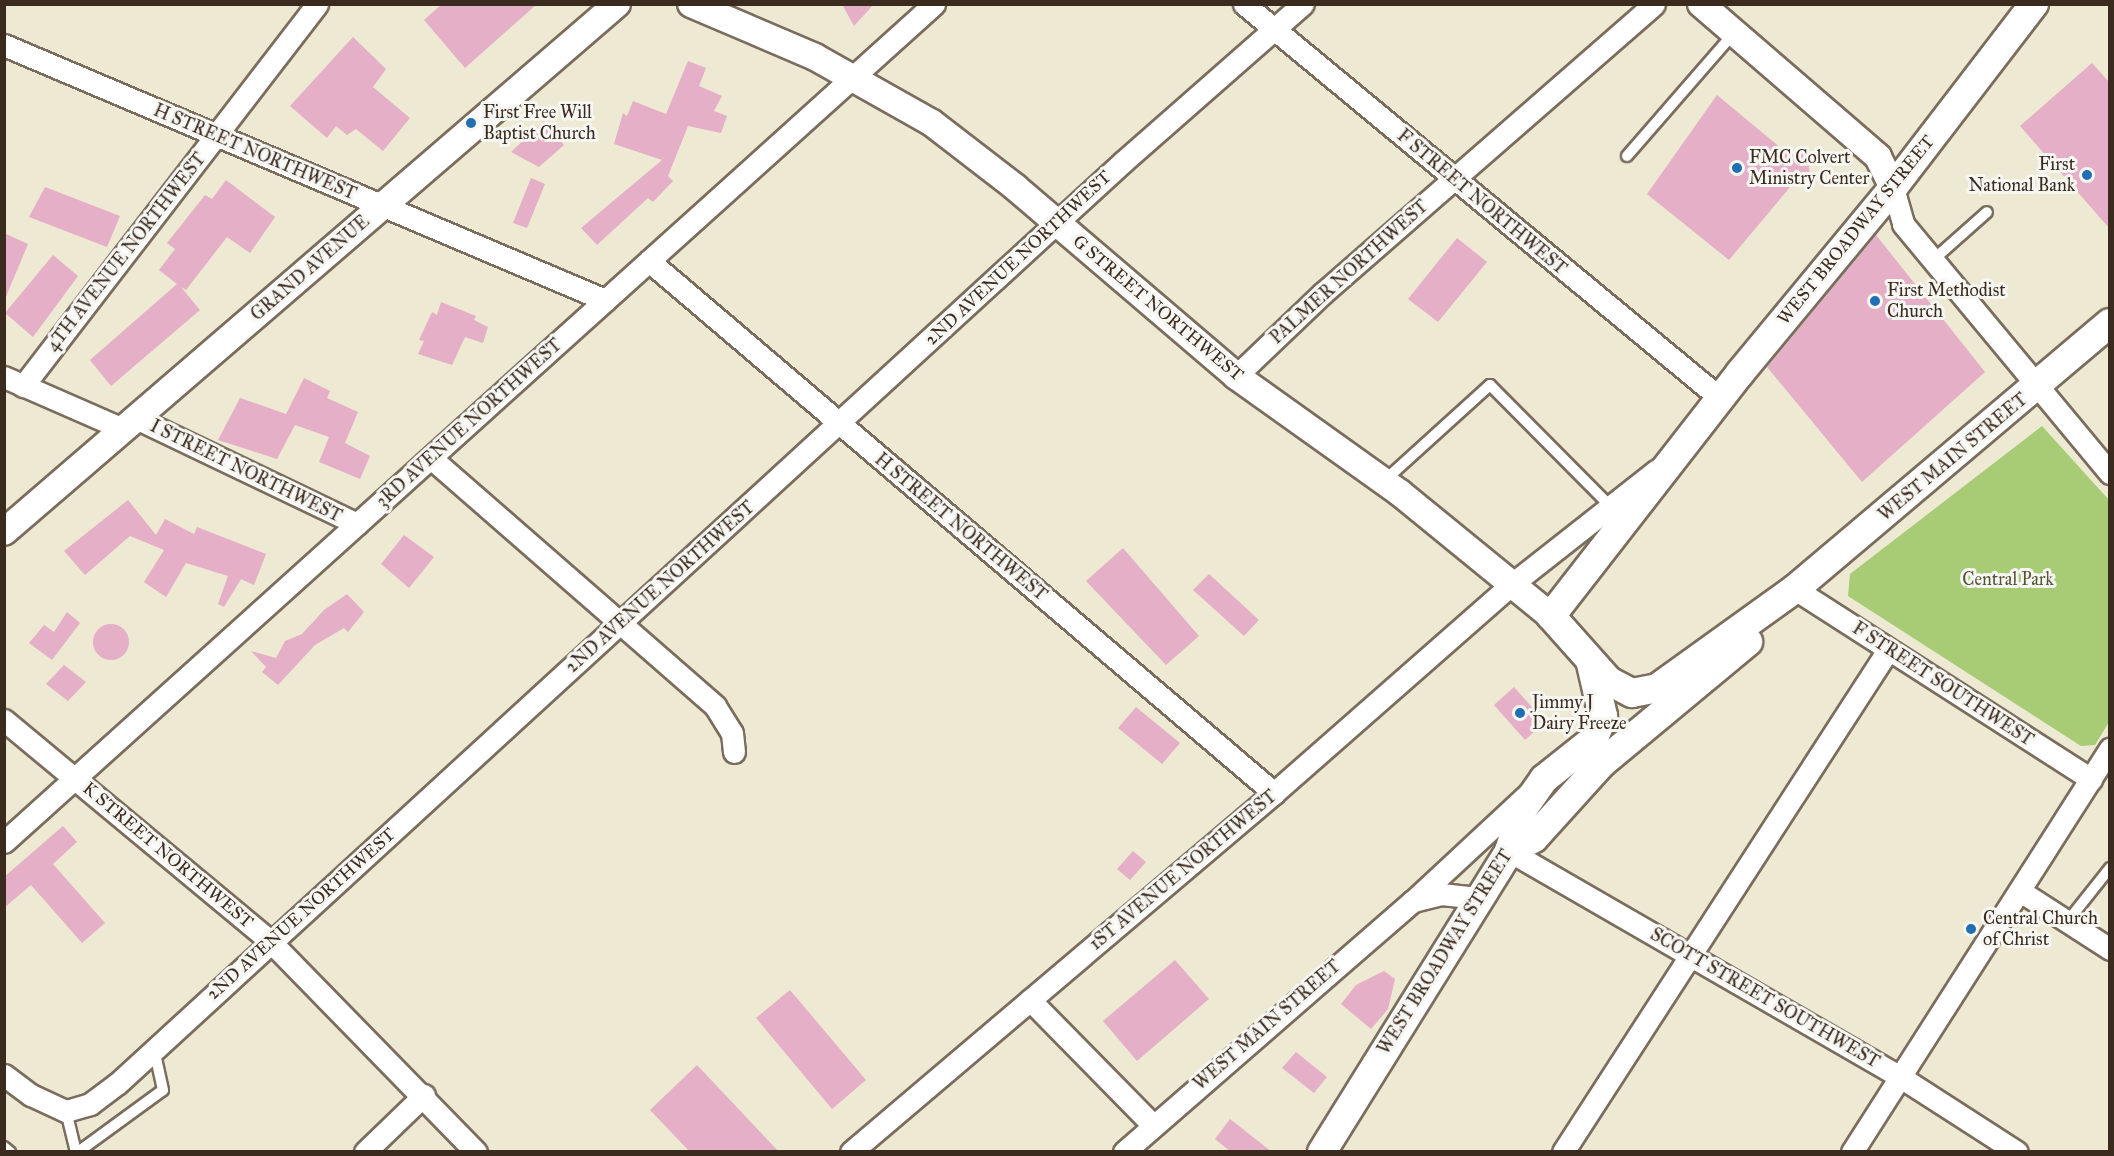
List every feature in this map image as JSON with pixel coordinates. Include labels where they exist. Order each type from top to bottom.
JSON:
[{"type":"main road","name":"WEST BROADWAY STREET","points":[[1551,616],[1720,398],[1893,188],[2034,4]]},
{"type":"main road","name":"WEST MAIN STREET","points":[[1592,664],[1609,681],[1632,693],[1657,688],[1795,589],[2037,387],[2109,323]]},
{"type":"main road","name":"WEST MAIN STREET","points":[[1509,851],[1534,838],[1574,789],[1602,763],[1743,648],[1795,589]]},
{"type":"main road","name":"G STREET NORTHWEST","points":[[1551,616],[1592,664]]},
{"type":"main road","name":"WEST BROADWAY STREET","points":[[1322,1152],[1509,851],[1523,809],[1544,779],[1593,740],[1603,716],[1592,664]]},
{"type":"street","name":"4TH AVENUE NORTHWEST","points":[[14,381],[216,136],[317,4]]},
{"type":"street","name":"GRAND AVENUE","points":[[4,532],[617,4]]},
{"type":"street","name":"G STREET NORTHWEST","points":[[691,4],[854,76],[932,123],[1057,222],[1236,376],[1383,482],[1551,616]]},
{"type":"street","name":"3RD AVENUE NORTHWEST","points":[[4,842],[934,4]]},
{"type":"street","name":"F STREET NORTHWEST","points":[[1245,4],[1454,180],[1720,398]]},
{"type":"street","name":"2ND AVENUE NORTHWEST","points":[[66,1111],[90,1104],[154,1049],[1057,222],[1303,4]]},
{"type":"street","name":"PALMER NORTHWEST","points":[[1236,376],[1654,4]]},
{"type":"street","points":[[1719,17],[1878,157],[1893,188],[1903,224],[2109,473]]},
{"type":"street","name":"H STREET NORTHWEST","points":[[4,45],[605,300]]},
{"type":"street","name":"H STREET NORTHWEST","points":[[649,261],[1274,793]]},
{"type":"street","name":"I STREET NORTHWEST","points":[[14,381],[129,424],[357,525]]},
{"type":"street","name":"WEST BROADWAY STREET","points":[[1512,584],[1609,505],[1677,455]]},
{"type":"street","points":[[431,458],[622,622],[715,706],[732,733],[734,752]]},
{"type":"street","name":"1ST AVENUE NORTHWEST","points":[[851,1152],[1274,793],[1512,584]]},
{"type":"street","name":"F STREET SOUTHWEST","points":[[1795,589],[2091,779]]},
{"type":"street","points":[[1563,1152],[1688,953],[1888,650]]},
{"type":"street","name":"K STREET NORTHWEST","points":[[4,720],[76,777],[270,941],[424,1095],[476,1152]]},
{"type":"street","points":[[1852,1152],[2091,779],[2108,758]]},
{"type":"street","name":"WEST MAIN STREET","points":[[1124,1152],[1152,1124],[1413,901],[1544,779]]},
{"type":"street","name":"SCOTT STREET SOUTHWEST","points":[[1509,851],[1899,1076],[2017,1152]]},
{"type":"street","points":[[2020,891],[2109,947]]},
{"type":"street","name":"WEST MAIN STREET","points":[[1413,901],[1441,894],[1480,898]]},
{"type":"street","points":[[1030,1000],[1152,1124]]},
{"type":"street","points":[[4,1075],[31,1095],[66,1111]]},
{"type":"street","points":[[365,1152],[424,1095]]},
{"type":"lane","points":[[1627,156],[1719,17]]},
{"type":"lane","points":[[1933,260],[1987,212]]},
{"type":"lane","points":[[1383,482],[1490,385],[1609,505]]},
{"type":"lane","points":[[2067,922],[2109,868]]},
{"type":"lane","points":[[66,1111],[77,1152],[163,1090],[154,1049]]},
{"type":"lane","points":[[4,1147],[10,1152]]},
{"type":"green space","name":"Central Park","points":[[2042,426],[2109,500],[2109,722],[2095,745],[2081,746],[1848,596],[1850,574]]},
{"type":"building","points":[[442,4],[537,4],[465,68],[424,20]]},
{"type":"building","points":[[842,4],[874,4],[854,26]]},
{"type":"building","points":[[353,37],[386,69],[373,87],[410,118],[383,151],[356,129],[347,135],[336,126],[327,138],[290,106]]},
{"type":"building","points":[[688,61],[706,68],[699,86],[722,96],[714,111],[727,116],[721,133],[688,126],[668,176],[673,181],[653,202],[648,198],[597,245],[581,228],[662,160],[614,144],[623,113],[627,116],[633,101],[666,114]]},
{"type":"building","name":"First National Bank","points":[[2092,63],[2109,82],[2109,228],[2020,126]]},
{"type":"building","name":"FMC Colvert Ministry Center","points":[[1717,95],[1788,154],[1807,152],[1811,183],[1791,186],[1729,260],[1647,194]]},
{"type":"building","points":[[544,121],[564,145],[539,167],[511,152]]},
{"type":"building","points":[[531,178],[545,184],[527,228],[513,223]]},
{"type":"building","points":[[226,180],[275,217],[250,253],[227,237],[186,290],[181,287],[200,310],[111,386],[90,360],[177,284],[159,270],[175,249],[167,243],[205,195],[212,199]]},
{"type":"building","points":[[45,187],[120,216],[107,247],[29,217]]},
{"type":"building","points":[[4,233],[28,244],[5,299],[4,299]]},
{"type":"building","name":"First Methodist Church","points":[[1876,235],[1985,372],[1862,482],[1767,367]]},
{"type":"building","points":[[1457,238],[1487,262],[1438,322],[1408,299]]},
{"type":"building","points":[[53,255],[78,276],[33,337],[5,313]]},
{"type":"building","points":[[441,302],[476,316],[474,320],[488,327],[483,343],[465,337],[452,365],[418,354],[424,341],[419,340],[432,312],[437,315]]},
{"type":"building","points":[[304,378],[330,391],[327,398],[358,412],[345,443],[370,456],[360,479],[319,462],[329,437],[295,425],[277,459],[218,440],[240,398],[286,414]]},
{"type":"building","points":[[128,500],[156,535],[165,519],[194,534],[197,527],[266,554],[254,585],[241,579],[224,607],[218,604],[228,576],[186,563],[166,597],[144,582],[164,550],[130,536],[85,575],[64,551]]},
{"type":"building","points":[[404,535],[434,557],[409,588],[381,564]]},
{"type":"building","points":[[1123,548],[1199,636],[1166,665],[1086,581]]},
{"type":"building","points":[[1209,574],[1259,620],[1244,636],[1193,590]]},
{"type":"building","points":[[347,594],[364,612],[348,632],[344,628],[315,645],[278,685],[262,672],[266,667],[251,651],[276,658],[285,641],[302,634],[324,610]]},
{"type":"building","points":[[67,612],[80,623],[52,660],[29,643],[44,625],[54,632]]},
{"type":"building","points":[[111,624],[124,629],[129,642],[124,655],[111,660],[98,655],[93,642],[98,629]]},
{"type":"building","points":[[64,665],[86,682],[68,701],[46,684]]},
{"type":"building","name":"Jimmy J Dairy Freeze","points":[[1514,687],[1545,722],[1525,740],[1494,705]]},
{"type":"building","points":[[1136,707],[1180,743],[1162,764],[1118,728]]},
{"type":"building","points":[[63,826],[77,842],[53,864],[105,923],[82,943],[31,885],[4,908],[4,877]]},
{"type":"building","points":[[1133,851],[1146,862],[1130,880],[1117,869]]},
{"type":"building","points":[[1175,960],[1209,999],[1137,1061],[1103,1021]]},
{"type":"building","points":[[1384,971],[1395,979],[1388,1009],[1371,1029],[1341,1004],[1356,985]]},
{"type":"building","points":[[790,990],[866,1080],[832,1109],[756,1018]]},
{"type":"building","points":[[1296,1052],[1327,1077],[1314,1093],[1282,1068]]},
{"type":"building","points":[[697,1065],[779,1152],[690,1152],[650,1110]]},
{"type":"building","points":[[1230,1119],[1272,1152],[1231,1152],[1215,1139]]},
{"type":"place","name":"First Free Will Baptist Church","points":[[471,123]]},
{"type":"place","name":"FMC Colvert Ministry Center","points":[[1737,168]]},
{"type":"place","name":"First National Bank","points":[[2087,175]]},
{"type":"place","name":"First Methodist Church","points":[[1875,301]]},
{"type":"place","name":"Jimmy J Dairy Freeze","points":[[1520,713]]},
{"type":"place","name":"Central Church of Christ","points":[[1971,929]]}]
